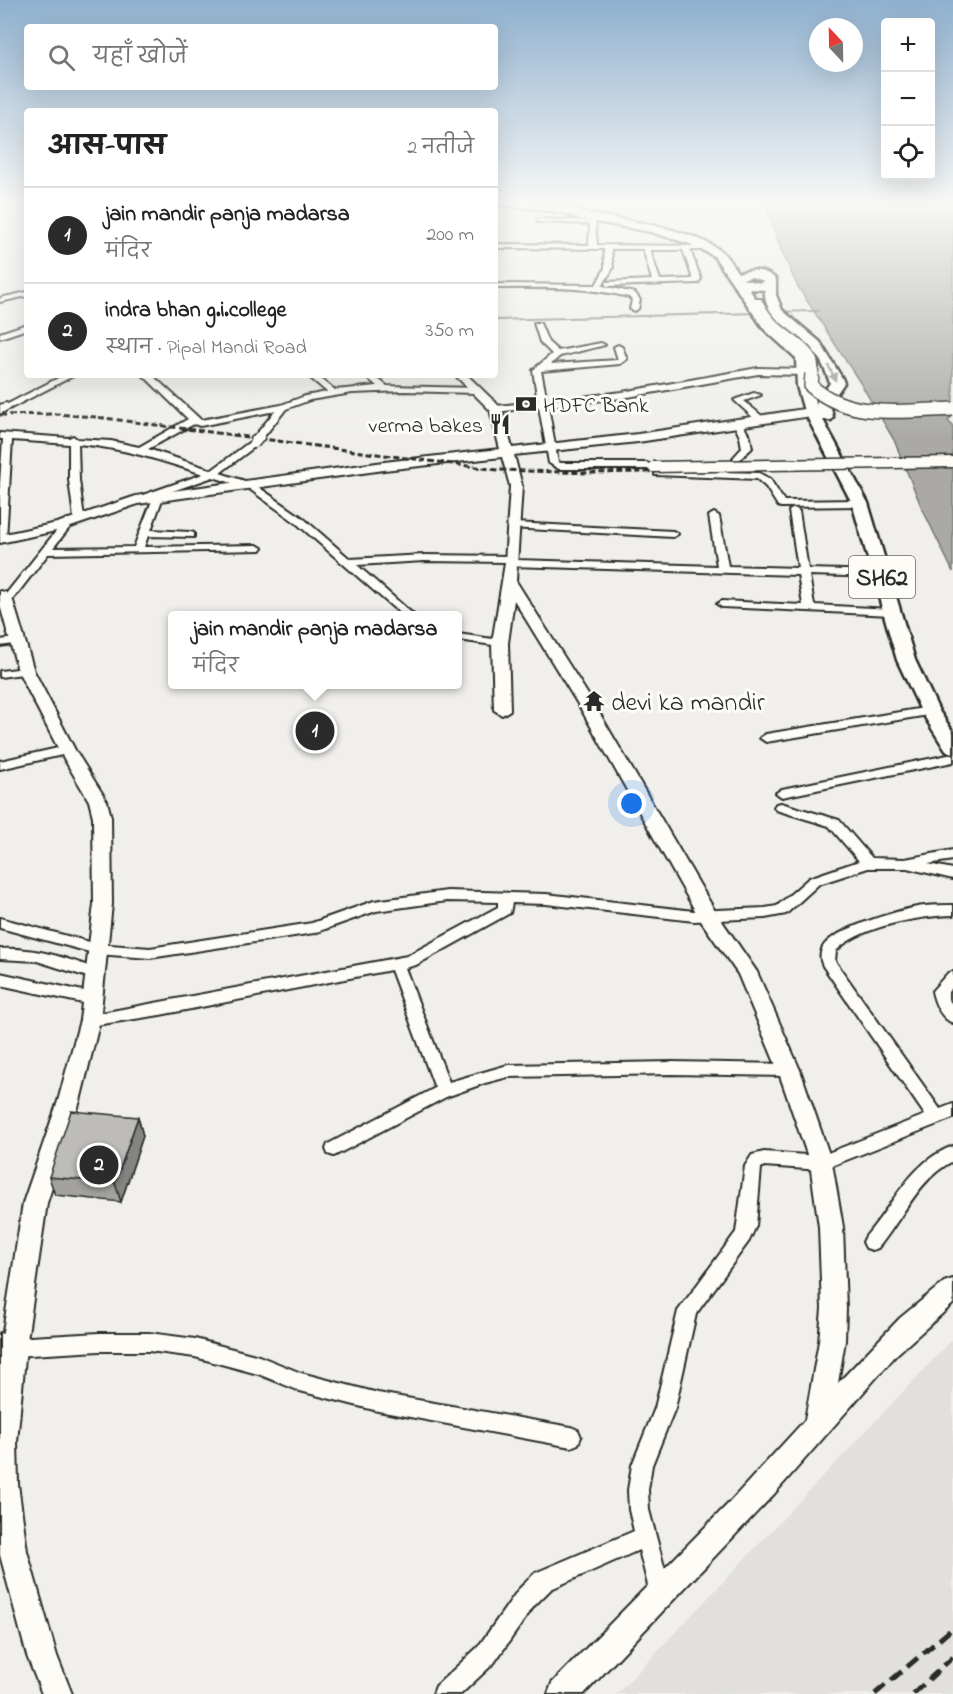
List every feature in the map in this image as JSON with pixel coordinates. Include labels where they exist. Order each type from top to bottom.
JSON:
[{"type":"main road","name":"SH62","points":[[738,281],[767,313],[816,344],[837,383],[818,411]]},
{"type":"main road","points":[[741,285],[743,281]]},
{"type":"main road","points":[[761,281],[767,284]]},
{"type":"main road","name":"SH62","points":[[763,281],[767,284],[768,326],[798,351],[802,358],[818,411],[860,503],[906,660],[930,711],[953,747]]},
{"type":"main road","name":"SH62","points":[[818,411],[857,476],[872,508],[910,638],[943,713],[953,727]]},
{"type":"street","points":[[599,286],[602,281]]},
{"type":"street","points":[[498,286],[599,286],[682,281]]},
{"type":"street","points":[[599,286],[632,295],[636,300],[634,309]]},
{"type":"street","points":[[0,300],[24,295]]},
{"type":"street","points":[[767,313],[788,337],[812,357],[814,365],[808,373],[811,386],[816,392],[835,402],[879,411],[953,409]]},
{"type":"street","points":[[537,326],[542,342],[550,351],[557,354]]},
{"type":"street","points":[[0,336],[24,327]]},
{"type":"street","points":[[601,345],[557,354],[537,370],[554,463],[559,466],[759,476],[773,489],[781,504],[860,503]]},
{"type":"street","points":[[543,367],[620,362],[623,359],[618,347]]},
{"type":"street","points":[[496,409],[622,395],[758,371],[808,373]]},
{"type":"street","points":[[2,408],[65,378]]},
{"type":"street","points":[[150,378],[194,420],[204,422],[283,407],[302,399],[333,393],[384,388],[475,390]]},
{"type":"street","points":[[315,378],[333,393]]},
{"type":"street","points":[[372,378],[384,388]]},
{"type":"street","points":[[464,378],[496,409],[516,486],[511,568],[500,643],[502,710]]},
{"type":"street","points":[[757,395],[738,400],[760,419]]},
{"type":"street","points":[[283,407],[256,440],[214,473],[60,526],[1,539],[4,436],[73,439],[111,444],[140,450],[214,473],[251,486],[294,516],[405,611]]},
{"type":"street","points":[[136,500],[507,451],[551,448],[818,411]]},
{"type":"street","points":[[140,450],[194,420]]},
{"type":"street","points":[[737,423],[745,437],[747,448],[738,458]]},
{"type":"street","points":[[57,1694],[7,1553],[4,1484],[6,1345],[35,1203],[69,1101],[91,1009],[103,904],[102,817],[98,801],[67,750],[26,671],[8,642],[3,603],[25,581],[46,551],[74,520],[73,439]]},
{"type":"street","points":[[655,470],[953,462]]},
{"type":"street","points":[[138,550],[158,497]]},
{"type":"street","points":[[794,511],[810,609]]},
{"type":"street","points":[[714,516],[723,569]]},
{"type":"street","points":[[513,526],[673,534]]},
{"type":"street","points":[[144,533],[190,535]]},
{"type":"street","points":[[46,551],[257,548]]},
{"type":"street","points":[[347,562],[424,558],[511,568],[723,569],[881,574]]},
{"type":"street","points":[[511,568],[708,916],[747,972],[789,1070],[821,1163],[831,1227],[834,1310],[832,1341],[818,1424]]},
{"type":"street","points":[[722,604],[891,612]]},
{"type":"street","points":[[462,638],[500,643]]},
{"type":"street","points":[[0,674],[26,671]]},
{"type":"street","points":[[766,738],[930,711]]},
{"type":"street","points":[[0,765],[67,750]]},
{"type":"street","points":[[868,863],[834,823],[782,800],[953,758]]},
{"type":"street","points":[[905,864],[953,855]]},
{"type":"street","points":[[0,923],[28,933],[97,950],[150,953],[314,928],[374,906],[416,899],[447,896],[546,899],[708,916],[774,913],[788,905],[814,881],[868,863],[905,864],[953,874]]},
{"type":"street","points":[[0,979],[91,1009],[160,1009],[419,958],[457,934],[499,914],[505,909],[505,898]]},
{"type":"street","points":[[936,1116],[828,962],[827,955],[835,944],[869,926],[923,911],[953,910]]},
{"type":"street","points":[[0,954],[23,953],[42,956],[94,974]]},
{"type":"street","points":[[396,964],[444,1091]]},
{"type":"street","points":[[953,977],[940,991],[941,1000],[953,1017]]},
{"type":"street","points":[[334,1149],[473,1078],[508,1071],[672,1068],[789,1070]]},
{"type":"street","points":[[660,1593],[639,1510],[638,1490],[642,1465],[665,1408],[687,1311],[743,1236],[747,1226],[753,1166],[758,1160],[765,1159],[821,1163],[953,1111]]},
{"type":"street","points":[[872,1242],[885,1229],[931,1165],[953,1153]]},
{"type":"street","points":[[563,1694],[738,1513],[921,1314],[953,1290]]},
{"type":"street","points":[[6,1345],[149,1342],[195,1347],[259,1365],[300,1382],[378,1402],[571,1437]]},
{"type":"street","points":[[444,1694],[486,1654],[526,1598],[543,1581],[646,1536]]},
{"type":"shaded area","points":[[795,281],[953,281],[953,415],[948,421],[953,426],[953,572],[921,506],[894,440],[861,384]]},
{"type":"shaded area","points":[[953,1339],[953,1694],[617,1694]]},
{"type":"building","points":[[71,1111],[138,1117],[115,1183],[49,1177]]},
{"type":"waterway","points":[[766,312],[818,311]]},
{"type":"waterway","points":[[498,320],[758,313]]},
{"type":"railway","points":[[0,415],[55,414],[96,417],[498,470],[590,473],[953,466]]},
{"type":"railway","points":[[875,1694],[953,1628]]},
{"type":"railway","points":[[913,1694],[953,1657]]},
{"type":"place","name":"HDFC Bank","points":[[526,404]]},
{"type":"place","name":"verma bakes","points":[[500,424]]},
{"type":"place","name":"devi ka mandir","points":[[594,701]]},
{"type":"place","name":"jain mandir panja madarsa","points":[[315,731]]},
{"type":"place","name":"indra bhan g.i.college","points":[[99,1165]]}]
